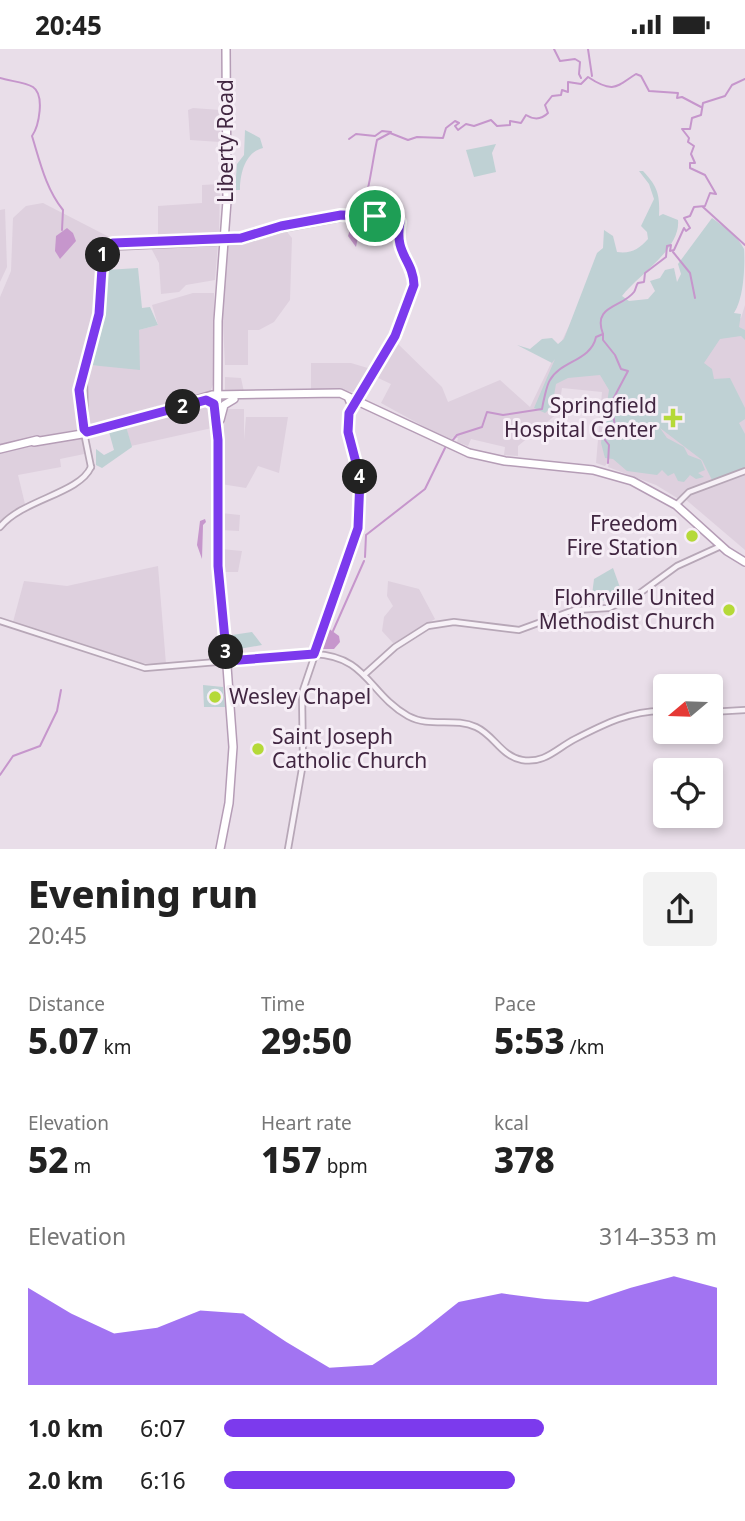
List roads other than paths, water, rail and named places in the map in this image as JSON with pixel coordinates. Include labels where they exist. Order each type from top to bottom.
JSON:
[{"type":"main road","name":"Liberty Road","points":[[218,440],[220,420],[215,397],[224,240],[226,49]]},
{"type":"main road","name":"Liberty Road","points":[[219,316],[214,402],[217,410],[218,440],[217,553],[233,755],[229,803],[220,849]]},
{"type":"main road","points":[[0,449],[86,432],[215,397],[263,397],[323,391],[355,401],[464,451],[505,461],[603,472],[638,484],[676,505],[722,546],[745,562]]},
{"type":"main road","points":[[355,401],[360,391]]},
{"type":"main road","points":[[215,397],[234,399],[317,394],[355,401]]},
{"type":"main road","points":[[220,420],[224,405],[234,399]]},
{"type":"street","points":[[91,467],[79,390],[99,314],[104,258],[112,247],[245,241],[282,229],[351,216],[375,216],[400,222],[400,249],[414,276],[413,289],[395,336],[360,391]]},
{"type":"street","points":[[288,849],[303,763],[302,697],[314,654],[358,528],[361,484],[348,432],[355,401]]},
{"type":"street","points":[[0,527],[21,509],[78,483],[91,467],[93,460],[86,432]]},
{"type":"street","points":[[89,450],[93,460]]},
{"type":"street","points":[[676,505],[689,492],[745,471]]},
{"type":"street","points":[[365,674],[398,645],[434,624],[454,622],[519,629],[570,611],[609,608],[640,593],[677,566],[722,546]]},
{"type":"street","points":[[0,621],[145,668],[314,654],[343,659],[365,674],[411,717],[425,722],[475,727],[507,754],[527,761],[548,757],[573,740],[632,713],[653,712]]},
{"type":"street","points":[[723,711],[745,710]]},
{"type":"waterway","points":[[554,49],[560,61],[575,59],[580,62],[581,78]]},
{"type":"waterway","points":[[588,49],[592,76]]},
{"type":"waterway","points":[[363,209],[377,140],[390,133],[408,140],[417,137],[443,138],[446,128],[455,121],[459,123],[455,126],[458,130],[466,124],[474,126],[491,120],[497,126],[510,125],[510,121],[521,123],[526,115],[541,118],[548,113],[545,105],[552,96],[561,95],[562,90],[568,92],[568,82],[581,84],[588,77],[610,87],[620,85],[636,74],[641,76],[649,91],[678,93],[677,98],[682,97],[701,107]]},
{"type":"waterway","points":[[0,78],[26,84],[37,91],[40,111],[32,136],[48,184],[63,210],[62,230]]},
{"type":"waterway","points":[[452,441],[457,435],[482,427],[487,412],[503,415],[542,409],[550,380],[588,351],[596,337],[603,334],[601,325],[605,312],[629,297],[638,283],[644,282],[645,273],[666,257],[667,246],[671,245],[670,251],[674,250],[684,228],[686,231],[690,228],[684,218],[690,216],[694,207],[705,206],[710,193],[716,194],[705,175],[690,168],[690,163],[695,163],[691,154],[694,146],[688,142],[689,138],[682,129],[690,129],[692,118],[701,115],[703,103],[725,96],[732,85],[745,79]]},
{"type":"waterway","points":[[349,139],[356,134],[375,136],[382,131],[391,132]]},
{"type":"waterway","points":[[703,207],[745,245]]},
{"type":"waterway","points":[[673,252],[690,273],[695,298]]},
{"type":"waterway","points":[[603,334],[603,340],[615,355],[621,369],[628,371],[611,403],[615,426],[611,431],[605,430],[605,440],[609,445],[608,463]]},
{"type":"waterway","points":[[365,557],[366,535],[425,489],[445,448]]},
{"type":"waterway","points":[[333,631],[364,561]]},
{"type":"waterway","points":[[0,775],[13,756],[40,746],[57,711],[61,690]]},
{"type":"place","name":"Springfield Hospital Center","points":[[673,418]]},
{"type":"place","name":"Freedom Fire Station","points":[[692,536]]},
{"type":"place","name":"Flohrville United Methodist Church","points":[[729,610]]},
{"type":"place","name":"Wesley Chapel","points":[[215,697]]},
{"type":"place","name":"Saint Joseph Catholic Church","points":[[258,749]]}]
